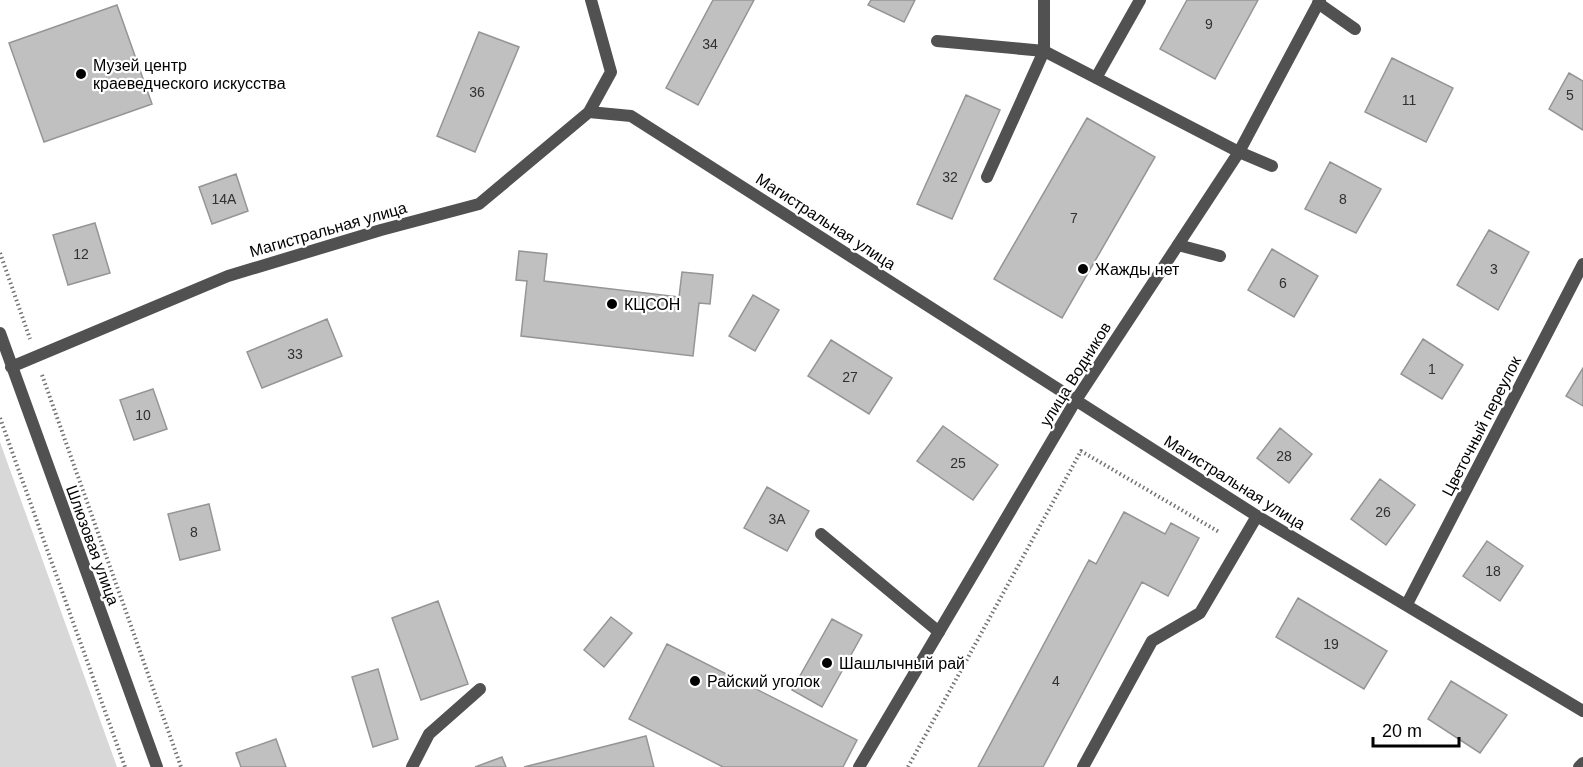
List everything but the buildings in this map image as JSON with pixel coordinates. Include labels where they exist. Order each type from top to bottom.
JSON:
[{"type":"street","points":[[589,112],[611,72],[591,0]]},
{"type":"street","points":[[987,177],[1044,51],[1044,0]]},
{"type":"street","points":[[1096,78],[1140,0]]},
{"type":"street","points":[[1319,1],[1355,29]]},
{"type":"street","name":"улица Водников","points":[[859,767],[1076,400],[1239,152],[1319,1]]},
{"type":"street","points":[[936,41],[1044,51],[1239,152],[1272,166]]},
{"type":"street","name":"Магистральная улица","points":[[11,368],[228,276],[381,230],[480,204],[589,112],[632,116],[1257,516],[1583,711]]},
{"type":"street","points":[[1178,245],[1220,256]]},
{"type":"street","name":"Цветочный переулок","points":[[1407,604],[1583,264]]},
{"type":"street","name":"Шлюзовая улица","points":[[0,333],[157,767]]},
{"type":"street","points":[[1083,767],[1152,641],[1200,613],[1257,516]]},
{"type":"street","points":[[821,534],[939,632]]},
{"type":"street","points":[[412,767],[429,734],[480,689]]},
{"type":"street","points":[[1579,767],[1583,764]]},
{"type":"path","points":[[0,252],[181,767]]},
{"type":"path","points":[[0,418],[125,767]]},
{"type":"path","points":[[908,767],[1081,451],[1219,532]]},
{"type":"shaded area","points":[[0,442],[117,767],[0,767]]},
{"type":"place","name":"Музей центр краеведческого искусства","points":[[81,74]]},
{"type":"place","name":"Жажды нет","points":[[1083,269]]},
{"type":"place","name":"КЦСОН","points":[[612,304]]},
{"type":"place","name":"Шашлычный рай","points":[[827,663]]},
{"type":"place","name":"Райский уголок","points":[[695,681]]}]
